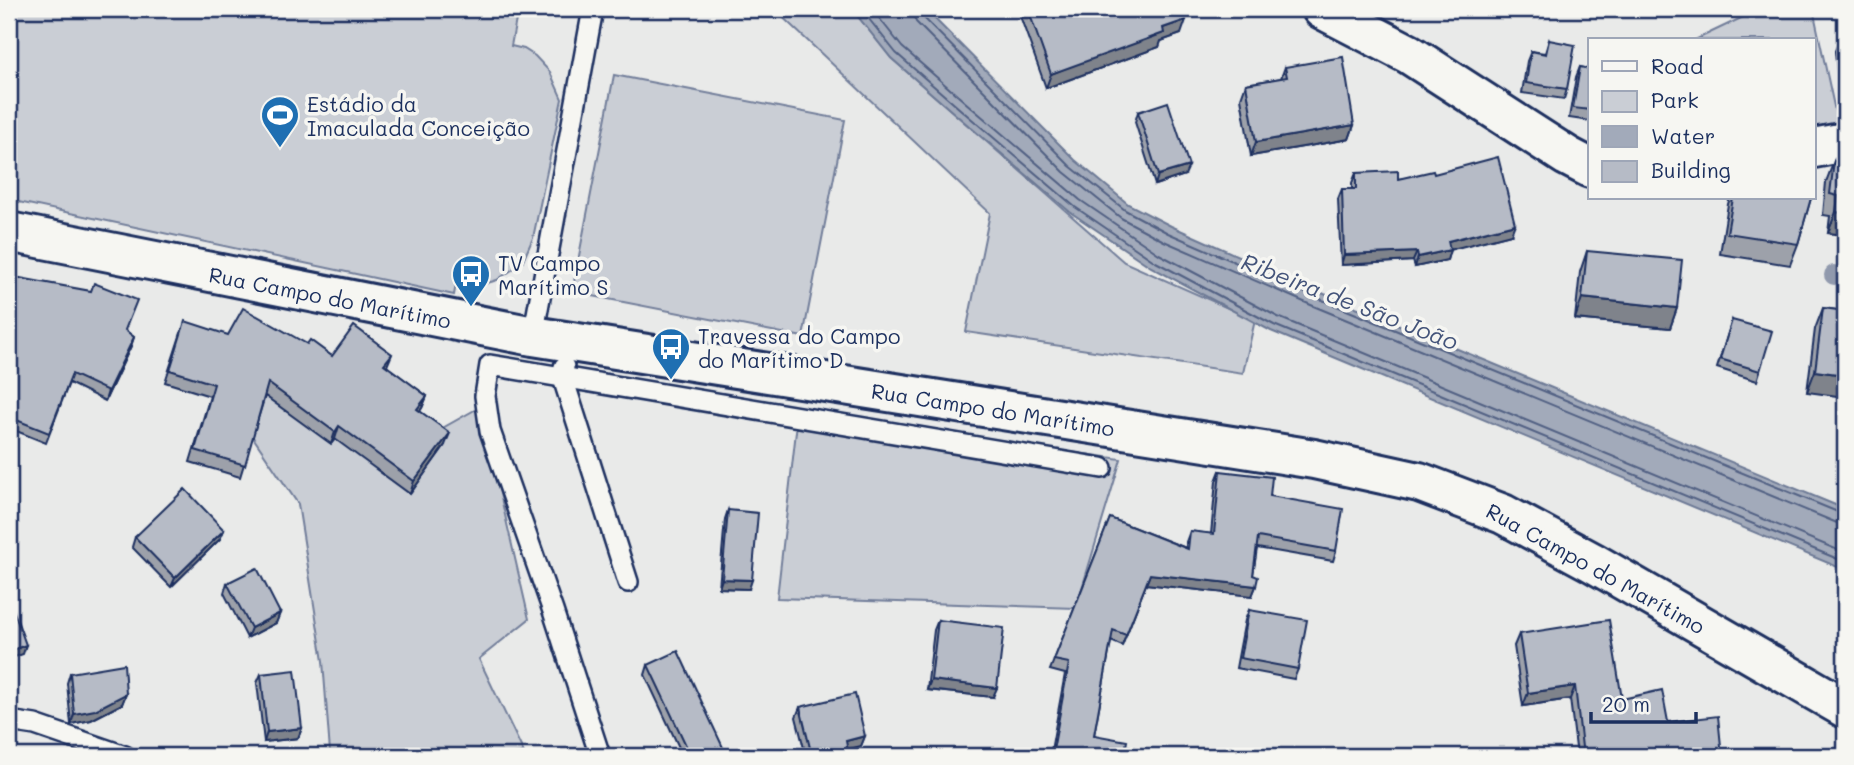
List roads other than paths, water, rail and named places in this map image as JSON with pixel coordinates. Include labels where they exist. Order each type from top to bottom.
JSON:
[{"type":"main road","points":[[1322,9],[1409,54],[1588,167]]},
{"type":"main road","points":[[1815,148],[1845,142]]},
{"type":"main road","name":"Rua Campo do Marítimo","points":[[9,232],[554,351],[1314,459],[1419,482],[1493,510],[1536,531],[1845,708]]},
{"type":"lane","points":[[593,9],[554,351],[628,582]]},
{"type":"lane","points":[[600,756],[490,431],[485,396],[490,365],[554,351],[1102,468]]},
{"type":"lane","points":[[9,721],[35,725],[125,756]]},
{"type":"water","points":[[852,9],[925,9],[1075,160],[1128,204],[1171,226],[1317,291],[1845,509],[1845,570],[1271,331],[1151,267],[1070,212],[955,114],[891,58]]},
{"type":"place","name":"Estádio da Imaculada Conceição","points":[[280,149]]},
{"type":"place","name":"TV Campo Marítimo S","points":[[471,308]]},
{"type":"place","name":"Travessa do Campo do Marítimo D","points":[[671,381]]},
{"type":"water label","name":"Ribeira de São João","points":[[1350,301]]}]
